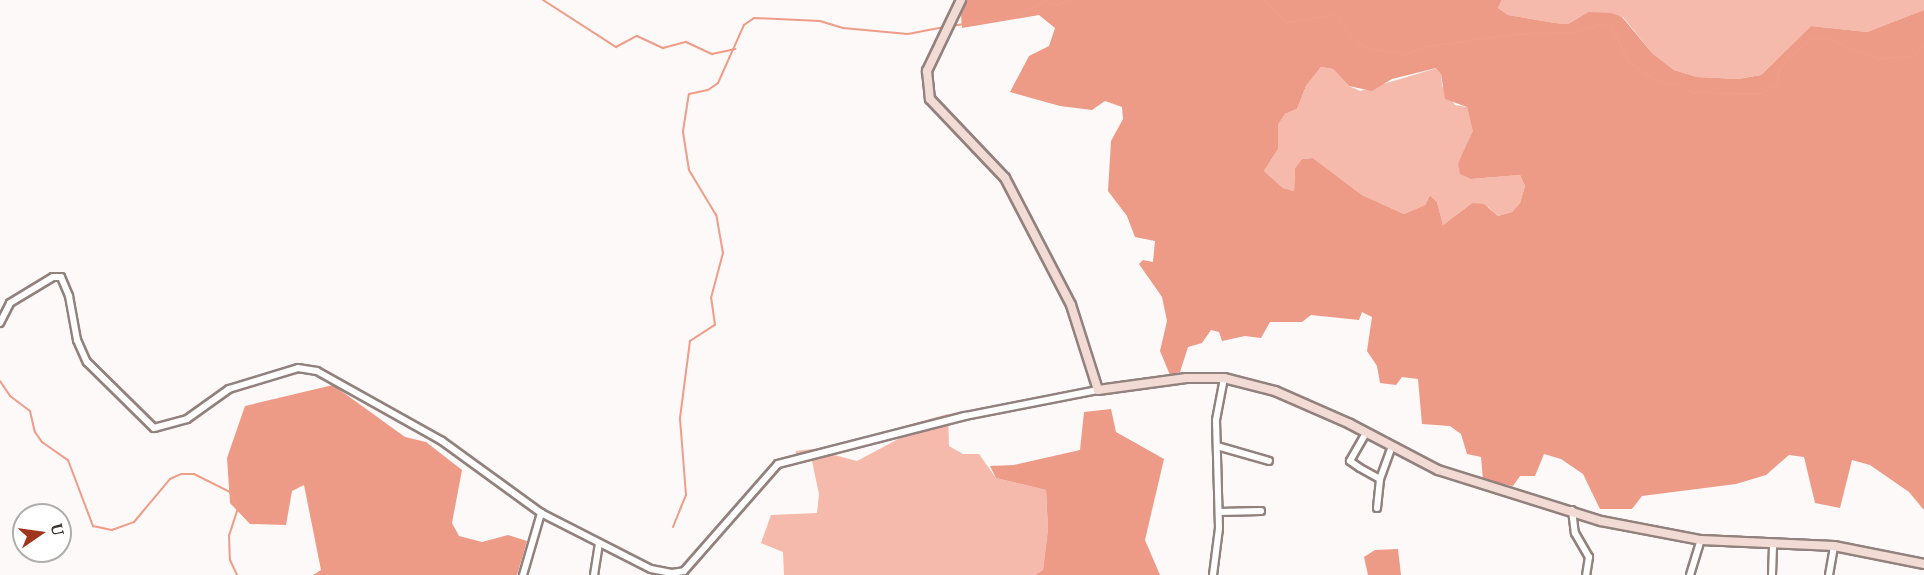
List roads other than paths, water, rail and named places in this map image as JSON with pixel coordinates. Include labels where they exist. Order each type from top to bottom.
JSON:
[{"type":"main road","points":[[961,0],[927,71],[930,99],[1005,178],[1071,305],[1098,390],[1186,378],[1224,378],[1275,391],[1366,433],[1391,448],[1478,484],[1601,520],[1701,540],[1834,546],[1924,564]]},
{"type":"street","points":[[0,323],[10,303],[59,276],[66,285],[77,340],[87,362],[154,428],[187,419],[229,389],[304,367],[442,441],[541,513],[651,569],[684,573],[778,464],[965,416],[1098,390]]},
{"type":"street","points":[[1213,575],[1219,512],[1216,420],[1224,378]]},
{"type":"street","points":[[1366,433],[1350,461],[1380,478]]},
{"type":"street","points":[[1217,446],[1269,461]]},
{"type":"street","points":[[1377,508],[1380,478],[1391,448]]},
{"type":"street","points":[[1572,510],[1575,533],[1589,557],[1586,575]]},
{"type":"street","points":[[1219,512],[1262,511]]},
{"type":"street","points":[[523,575],[541,513]]},
{"type":"street","points":[[1690,575],[1701,540]]},
{"type":"street","points":[[594,575],[599,543]]},
{"type":"street","points":[[1772,575],[1773,544]]},
{"type":"street","points":[[1829,575],[1834,546]]},
{"type":"waterway","points":[[543,0],[616,47],[637,36],[663,48],[686,42],[712,54],[735,49]]},
{"type":"waterway","points":[[951,26],[1018,16],[1046,1],[1057,5],[1071,0]]},
{"type":"waterway","points":[[1264,0],[1287,23],[1337,14],[1351,37],[1366,48],[1406,55],[1423,47],[1518,34],[1580,32],[1602,24],[1612,28],[1629,62],[1659,82],[1677,84],[1693,93],[1761,94],[1779,83],[1778,72],[1787,59],[1812,39],[1828,39],[1879,59],[1915,56],[1924,44]]},
{"type":"waterway","points":[[673,527],[686,495],[680,418],[690,341],[715,325],[711,298],[723,253],[716,215],[689,170],[683,131],[689,94],[708,90],[718,83],[744,25],[754,18],[820,21],[843,28],[908,34],[945,27]]},
{"type":"waterway","points":[[0,381],[10,396],[30,411],[35,432],[42,442],[68,460],[93,526],[112,530],[134,522],[170,479],[181,474],[194,474],[230,492],[238,508],[229,535],[230,560],[237,575]]}]
